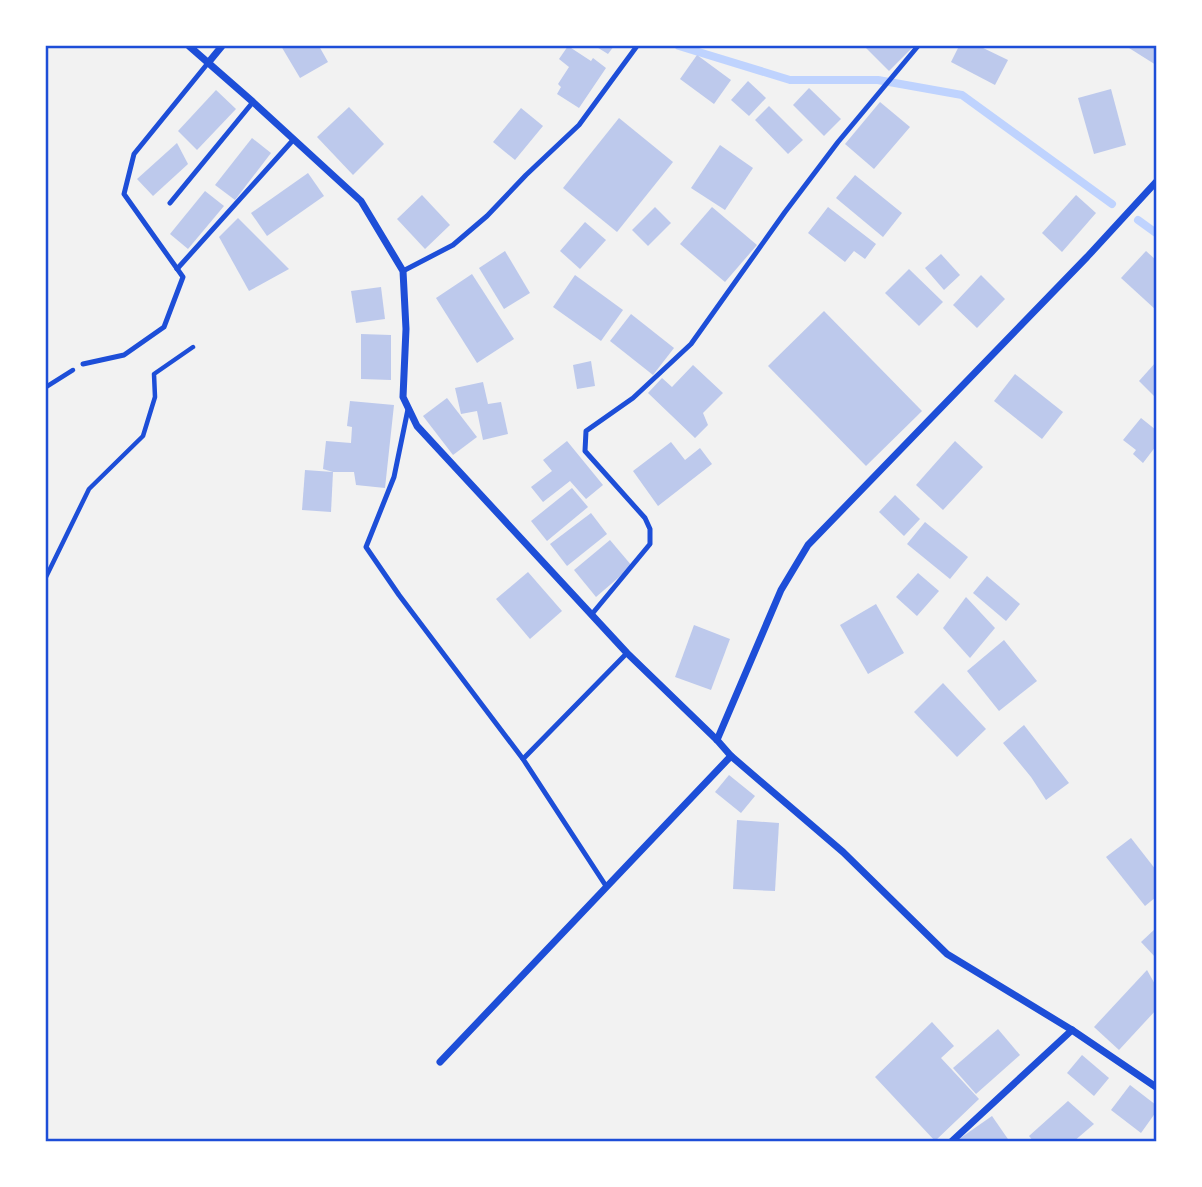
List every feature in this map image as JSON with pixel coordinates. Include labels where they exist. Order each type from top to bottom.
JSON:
[{"type":"street","points":[[188,46],[361,201],[403,271],[406,330],[403,397],[417,426],[627,653],[731,756],[844,852],[947,954],[1072,1030],[1157,1087]]},
{"type":"street","points":[[208,63],[222,46]]},
{"type":"street","points":[[717,740],[781,590],[808,545],[1157,182]]},
{"type":"street","points":[[440,1062],[731,756]]},
{"type":"street","points":[[951,1142],[1072,1030]]},
{"type":"lane","points":[[403,271],[453,245],[487,216],[579,125],[637,46]]},
{"type":"lane","points":[[592,614],[650,544],[650,529],[645,518],[585,451],[586,431],[633,398],[691,344],[822,162],[918,46]]},
{"type":"lane","points":[[83,364],[124,355],[164,327],[183,277],[124,194],[134,155],[208,63]]},
{"type":"lane","points":[[170,203],[253,102]]},
{"type":"lane","points":[[177,269],[294,139]]},
{"type":"lane","points":[[408,407],[394,477],[366,547],[523,759],[606,887]]},
{"type":"lane","points":[[523,759],[627,653]]},
{"type":"path","points":[[46,577],[89,489],[143,436],[155,397],[154,374],[193,347]]},
{"type":"path","points":[[46,387],[83,364]]},
{"type":"building","points":[[281,46],[319,46],[328,62],[300,78]]},
{"type":"building","points":[[568,46],[591,61],[593,58],[606,68],[579,108],[557,94],[561,87],[558,84],[569,67],[559,59]]},
{"type":"building","points":[[595,46],[614,46],[608,54]]},
{"type":"building","points":[[864,46],[914,46],[889,71]]},
{"type":"building","points":[[959,46],[979,46],[1008,60],[995,85],[951,62]]},
{"type":"building","points":[[1156,46],[1156,65],[1129,48]]},
{"type":"building","points":[[697,55],[731,80],[714,104],[680,79]]},
{"type":"building","points":[[748,81],[766,98],[749,116],[731,100]]},
{"type":"building","points":[[809,88],[841,119],[824,136],[793,105]]},
{"type":"building","points":[[1111,89],[1126,145],[1094,154],[1078,98]]},
{"type":"building","points":[[216,90],[236,109],[197,150],[178,131]]},
{"type":"building","points":[[880,102],[910,127],[874,169],[845,144]]},
{"type":"building","points":[[769,106],[803,140],[788,154],[755,120]]},
{"type":"building","points":[[349,107],[384,144],[353,175],[317,137]]},
{"type":"building","points":[[521,108],[543,126],[515,160],[493,142]]},
{"type":"building","points":[[619,118],[673,162],[617,232],[563,188]]},
{"type":"building","points":[[252,138],[271,153],[235,200],[215,185]]},
{"type":"building","points":[[177,143],[188,164],[153,196],[137,179]]},
{"type":"building","points":[[720,145],[753,168],[725,210],[691,188]]},
{"type":"building","points":[[308,173],[324,196],[267,236],[251,213]]},
{"type":"building","points":[[855,175],[902,213],[883,237],[836,198]]},
{"type":"building","points":[[205,191],[224,206],[188,249],[170,234]]},
{"type":"building","points":[[422,195],[450,225],[425,249],[397,219]]},
{"type":"building","points":[[1076,195],[1096,213],[1062,252],[1042,233]]},
{"type":"building","points":[[655,207],[671,223],[648,246],[632,230]]},
{"type":"building","points":[[712,207],[757,245],[725,282],[680,244]]},
{"type":"building","points":[[828,207],[876,244],[865,259],[854,251],[845,262],[808,233]]},
{"type":"building","points":[[238,218],[289,269],[249,291],[219,237]]},
{"type":"building","points":[[585,222],[606,240],[580,269],[560,251]]},
{"type":"building","points":[[505,251],[530,293],[504,309],[479,268]]},
{"type":"building","points":[[1146,251],[1156,260],[1156,310],[1121,278]]},
{"type":"building","points":[[941,254],[960,275],[944,290],[925,268]]},
{"type":"building","points":[[909,269],[943,302],[919,326],[885,293]]},
{"type":"building","points":[[472,274],[514,339],[477,363],[436,298]]},
{"type":"building","points":[[575,275],[623,310],[601,341],[553,307]]},
{"type":"building","points":[[981,275],[1005,299],[977,328],[953,305]]},
{"type":"building","points":[[381,287],[385,319],[356,323],[351,291]]},
{"type":"building","points":[[824,311],[922,411],[866,466],[768,366]]},
{"type":"building","points":[[631,314],[674,348],[653,375],[610,341]]},
{"type":"building","points":[[361,334],[391,335],[391,380],[361,379]]},
{"type":"building","points":[[591,361],[595,386],[577,389],[573,365]]},
{"type":"building","points":[[1156,362],[1156,393],[1154,396],[1139,381]]},
{"type":"building","points":[[693,365],[723,393],[703,413],[708,425],[695,438],[648,393],[662,378],[672,387]]},
{"type":"building","points":[[1015,374],[1063,412],[1042,439],[994,401]]},
{"type":"building","points":[[483,382],[488,404],[501,402],[508,434],[483,440],[477,411],[461,414],[455,388]]},
{"type":"building","points":[[447,398],[477,437],[453,455],[423,416]]},
{"type":"building","points":[[350,401],[394,405],[385,488],[356,485],[354,472],[323,469],[326,441],[351,443],[352,427],[347,426]]},
{"type":"building","points":[[1141,418],[1156,430],[1156,446],[1143,463],[1133,454],[1136,450],[1123,440]]},
{"type":"building","points":[[567,441],[603,485],[586,499],[570,481],[543,502],[531,487],[552,471],[543,460]]},
{"type":"building","points":[[955,441],[983,467],[943,510],[916,485]]},
{"type":"building","points":[[671,442],[685,460],[700,448],[712,464],[658,506],[633,471]]},
{"type":"building","points":[[305,470],[333,472],[331,512],[302,510]]},
{"type":"building","points":[[572,488],[588,507],[547,541],[531,521]]},
{"type":"building","points":[[895,495],[920,519],[904,536],[879,512]]},
{"type":"building","points":[[591,513],[607,534],[567,566],[550,544]]},
{"type":"building","points":[[925,522],[968,557],[950,579],[907,544]]},
{"type":"building","points":[[610,540],[632,566],[596,597],[574,570]]},
{"type":"building","points":[[528,572],[562,611],[530,639],[496,599]]},
{"type":"building","points":[[918,573],[939,591],[917,616],[896,597]]},
{"type":"building","points":[[987,576],[1020,604],[1006,621],[973,593]]},
{"type":"building","points":[[966,597],[995,628],[970,658],[943,628]]},
{"type":"building","points":[[876,604],[904,653],[868,674],[840,625]]},
{"type":"building","points":[[694,625],[730,639],[711,690],[675,677]]},
{"type":"building","points":[[1004,640],[1037,681],[999,711],[967,671]]},
{"type":"building","points":[[943,683],[986,729],[957,757],[914,712]]},
{"type":"building","points":[[1024,725],[1069,783],[1046,800],[1003,743]]},
{"type":"building","points":[[729,775],[755,796],[741,813],[715,792]]},
{"type":"building","points":[[737,820],[779,823],[775,891],[733,889]]},
{"type":"building","points":[[1131,838],[1156,870],[1156,897],[1145,906],[1106,857]]},
{"type":"building","points":[[1156,928],[1156,958],[1141,942]]},
{"type":"building","points":[[1147,970],[1156,986],[1156,1010],[1119,1050],[1094,1027]]},
{"type":"building","points":[[932,1022],[954,1046],[941,1058],[979,1099],[935,1141],[875,1077]]},
{"type":"building","points":[[998,1029],[1020,1055],[976,1094],[953,1068]]},
{"type":"building","points":[[1082,1055],[1109,1078],[1094,1096],[1067,1073]]},
{"type":"building","points":[[1130,1085],[1156,1105],[1156,1112],[1141,1133],[1111,1110]]},
{"type":"building","points":[[1068,1101],[1094,1124],[1073,1142],[1034,1142],[1029,1136]]},
{"type":"building","points":[[992,1116],[1010,1142],[961,1142],[959,1139]]},
{"type":"waterway","points":[[679,46],[790,80],[878,80],[962,95],[1112,204]]},
{"type":"waterway","points":[[1138,220],[1156,233]]}]
